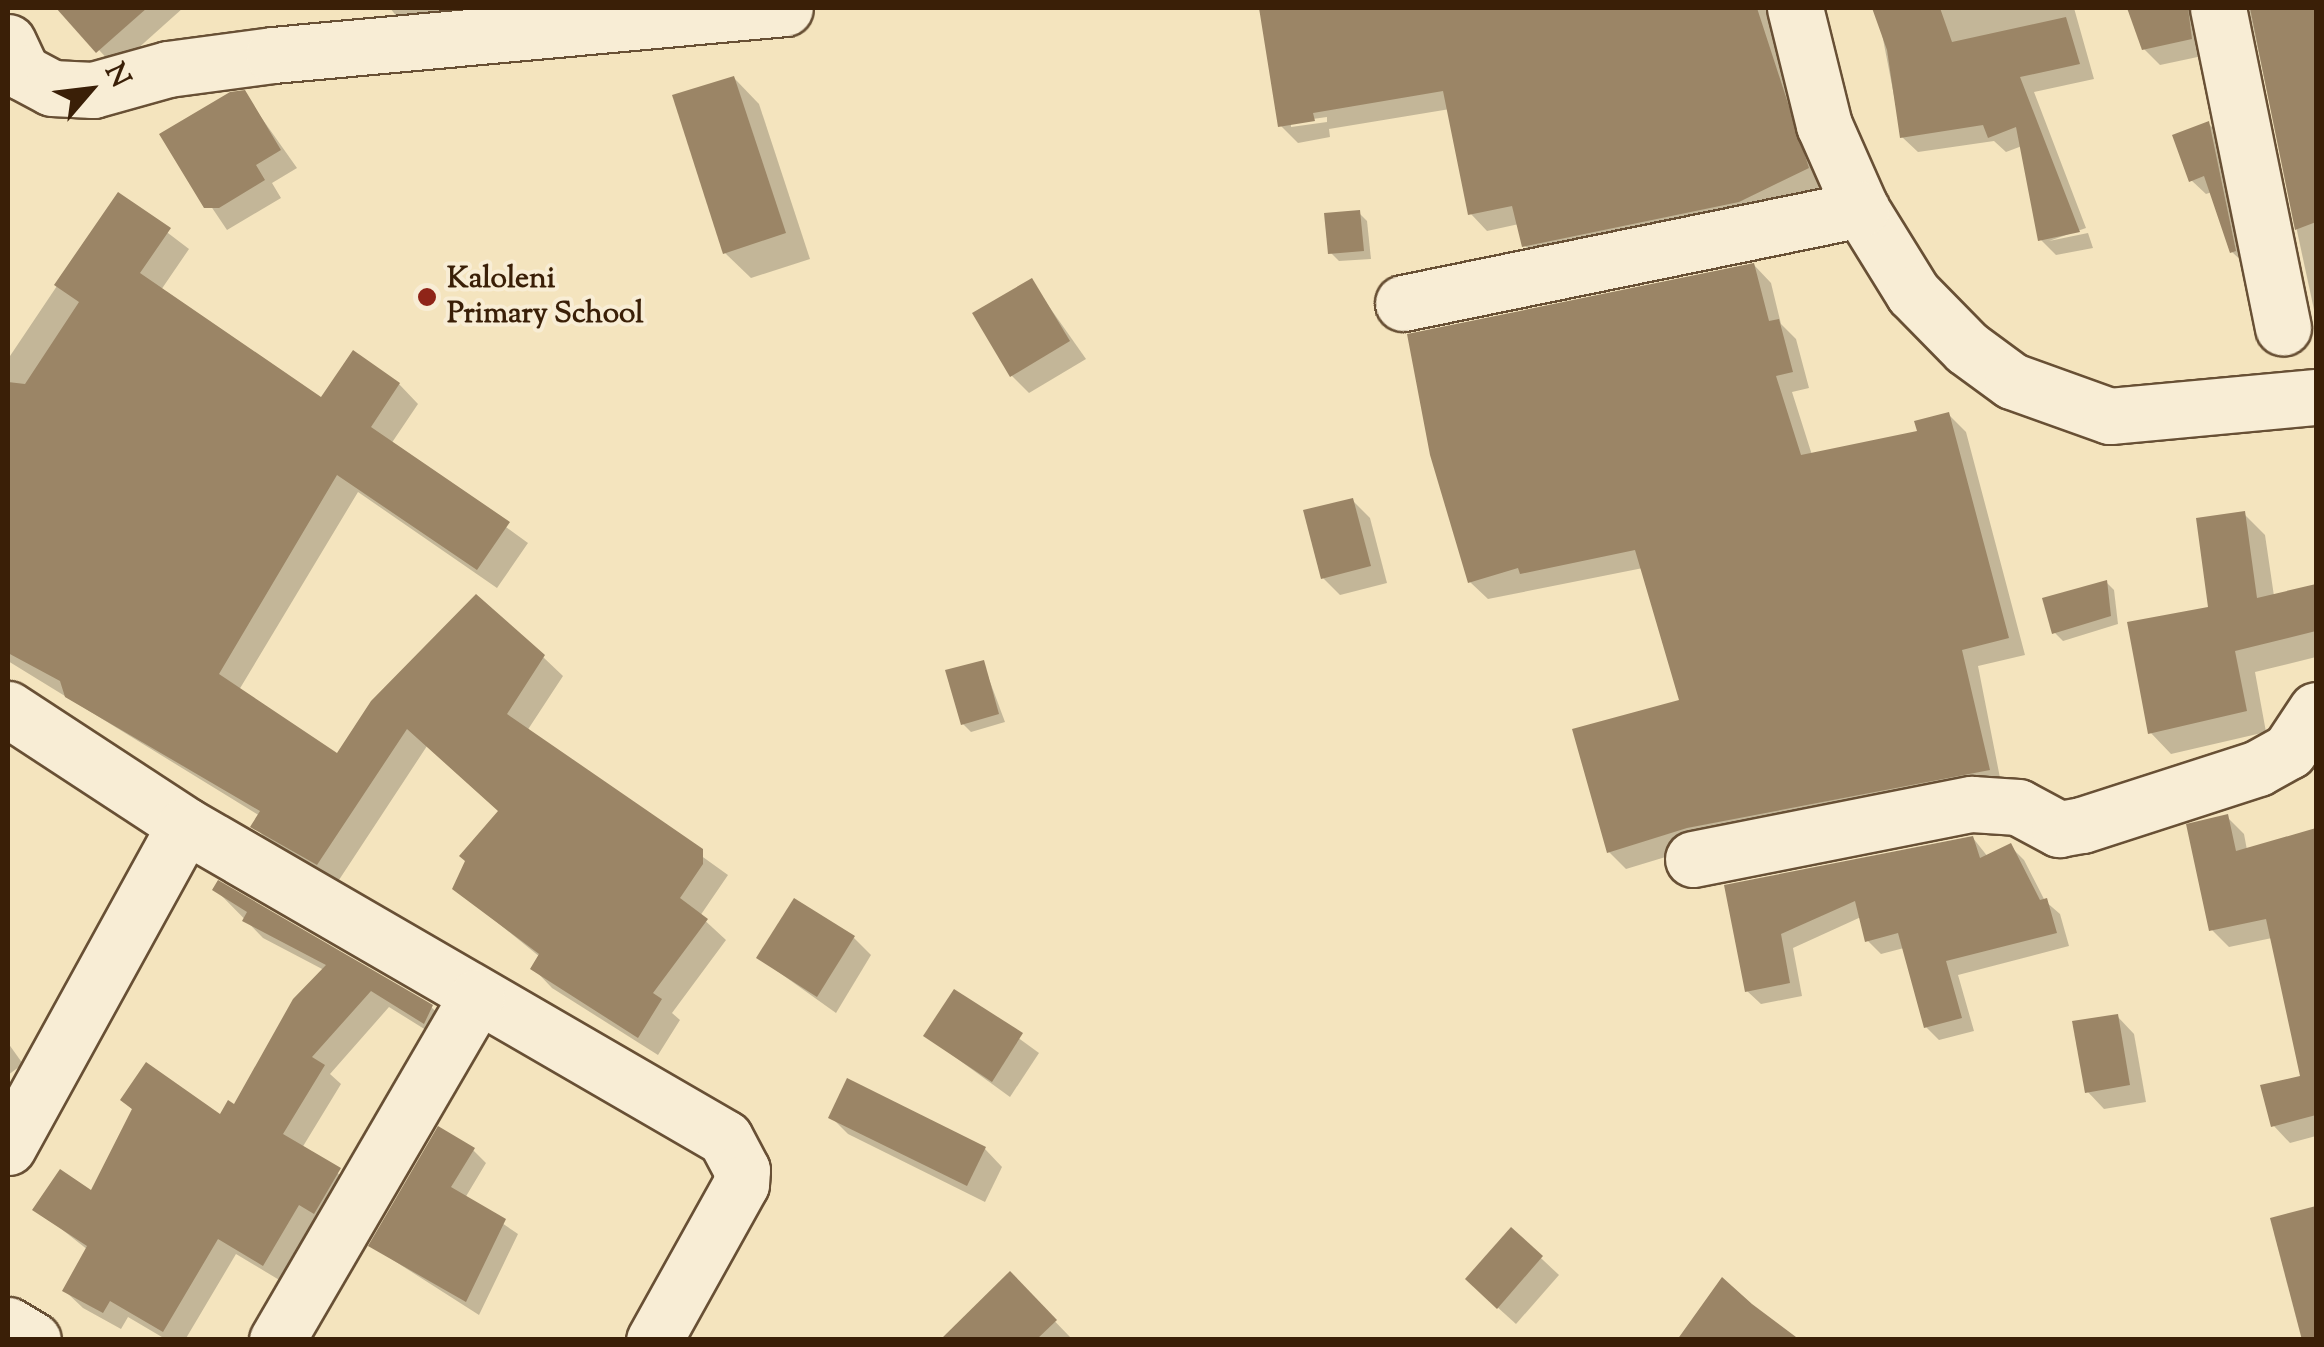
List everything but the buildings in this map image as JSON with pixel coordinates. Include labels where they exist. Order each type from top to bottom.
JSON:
[{"type":"street","points":[[8,42],[22,72],[52,88],[93,90],[168,69],[274,55],[785,8]]},
{"type":"street","points":[[1795,8],[1824,125],[1861,209],[1913,293],[1966,348],[2012,381],[2110,416],[2316,396]]},
{"type":"street","points":[[2218,8],[2283,326]]},
{"type":"street","points":[[1403,303],[1861,209]]},
{"type":"street","points":[[8,709],[185,825],[725,1138],[742,1170],[734,1202],[654,1340]]},
{"type":"street","points":[[1692,859],[1972,804],[2018,807],[2059,830],[2082,826],[2258,768],[2290,751],[2316,710]]},
{"type":"street","points":[[8,1147],[185,825]]},
{"type":"street","points":[[277,1340],[477,997]]},
{"type":"street","points":[[8,1325],[33,1340]]},
{"type":"place","name":"Kaloleni Primary School","points":[[427,297]]}]
